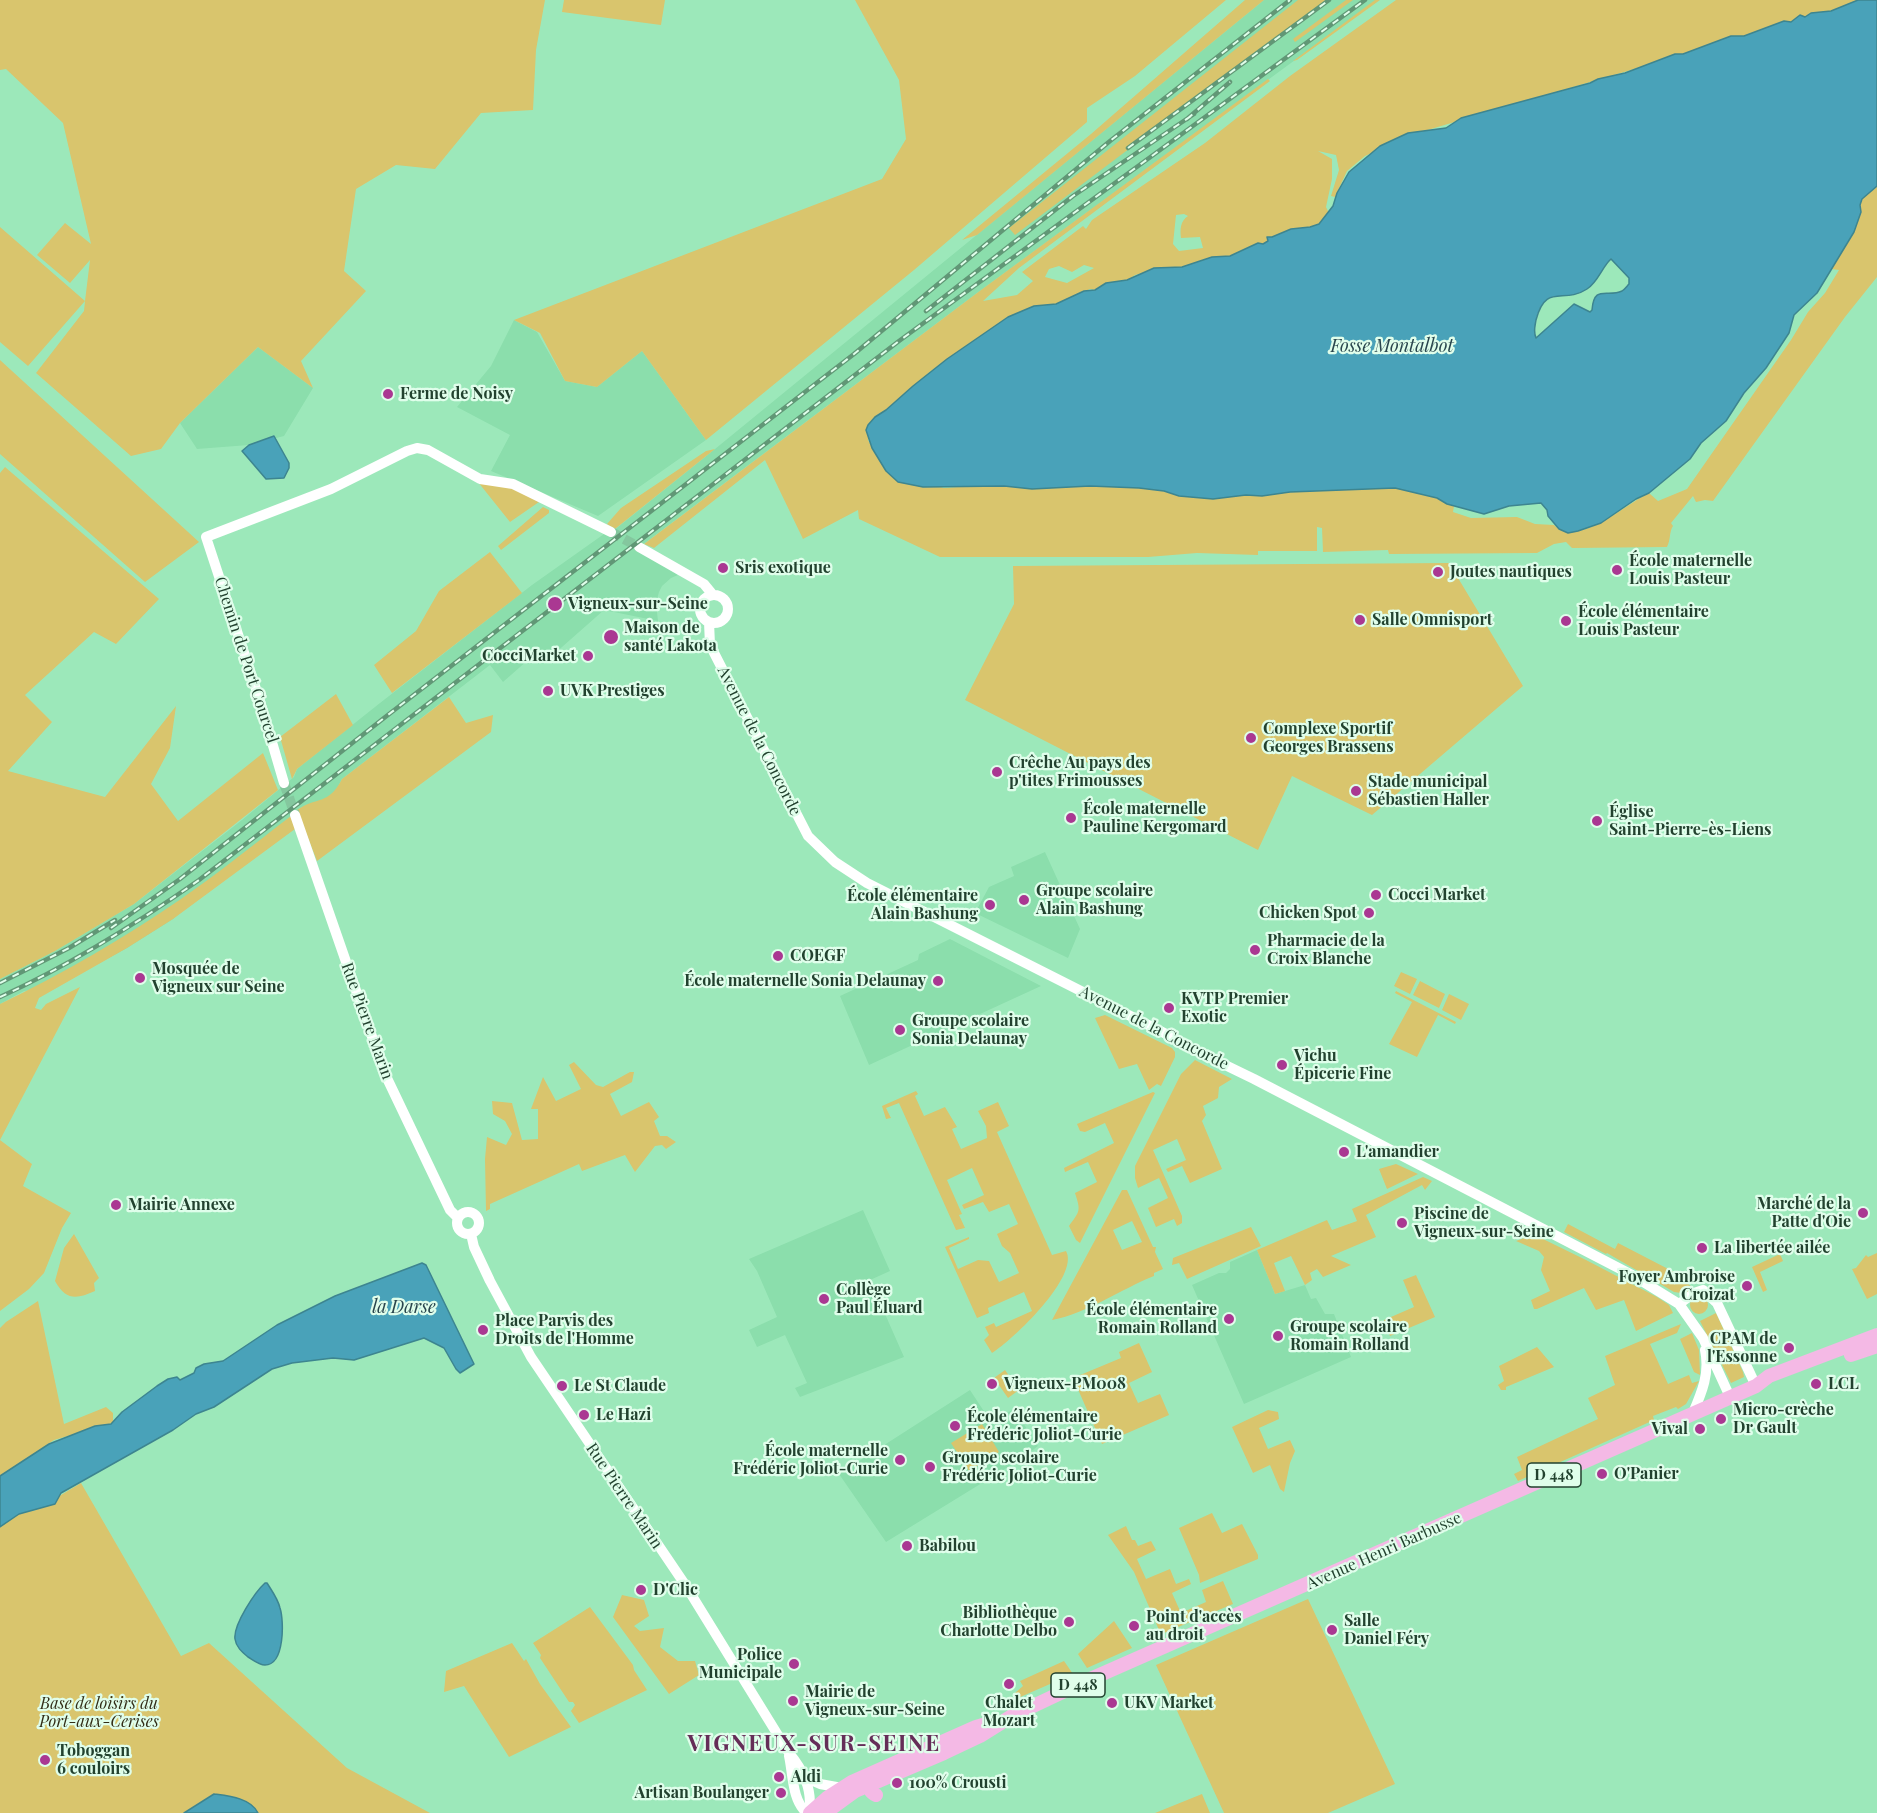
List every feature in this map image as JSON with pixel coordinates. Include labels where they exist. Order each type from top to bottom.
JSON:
[{"type":"main road","name":"Avenue Henri Barbusse","points":[[825,1813],[855,1791],[980,1736],[1012,1716],[1091,1679],[1756,1386],[1769,1376],[1877,1335]]},
{"type":"main road","name":"Avenue Henri Barbusse","points":[[1756,1386],[1772,1385],[1877,1346]]},
{"type":"main road","name":"Avenue Henri Barbusse","points":[[809,1813],[842,1788],[872,1783],[940,1743],[976,1727],[1012,1716]]},
{"type":"main road","points":[[816,1813],[839,1794],[842,1788]]},
{"type":"street","name":"Chemin de Port Courcel","points":[[284,783],[259,698],[206,537],[331,489],[417,448],[428,450],[480,479],[513,484],[611,532]]},
{"type":"street","points":[[639,547],[704,584],[713,595],[723,598],[728,611],[721,621],[709,622],[702,616],[700,605],[705,598],[713,595]]},
{"type":"street","name":"Avenue de la Concorde","points":[[709,622],[710,645],[779,781],[808,836],[835,862],[867,883],[1632,1275],[1679,1304],[1703,1338],[1730,1397]]},
{"type":"street","name":"Rue Pierre Marin","points":[[295,815],[384,1074],[450,1210],[458,1218]]},
{"type":"street","points":[[468,1212],[477,1217],[478,1227],[471,1234],[460,1232],[457,1225],[458,1218],[468,1212]]},
{"type":"street","name":"Rue Pierre Marin","points":[[471,1234],[474,1247],[490,1281],[531,1357],[686,1586],[789,1753],[799,1764],[806,1778],[810,1801],[809,1813],[803,1810],[796,1797],[789,1753]]},
{"type":"street","points":[[1679,1304],[1694,1293],[1703,1290],[1717,1303],[1756,1386]]},
{"type":"street","name":"Avenue de la Concorde","points":[[1693,1413],[1707,1372],[1703,1338]]},
{"type":"street","points":[[806,1778],[820,1784],[842,1788]]},
{"type":"shaded area","points":[[1264,0],[1377,0],[977,293],[637,549],[678,575],[662,586],[659,592],[656,603],[658,621],[604,610],[545,662],[536,653],[503,682],[490,665],[342,779],[335,792],[322,801],[300,808],[173,919],[127,948],[57,986],[24,991],[0,1004],[0,979],[55,951],[134,904],[242,820],[294,777],[297,769],[380,703],[532,585],[604,534],[608,535]]},
{"type":"shaded area","points":[[514,320],[537,332],[565,381],[597,387],[642,351],[706,440],[598,516],[491,471],[510,435],[457,407],[491,366]]},
{"type":"shaded area","points":[[258,347],[313,388],[284,436],[249,445],[197,449],[180,423]]},
{"type":"shaded area","name":"Groupe scolaire Alain Bashung","points":[[1045,852],[1080,929],[1068,958],[975,913],[989,887],[1014,876],[1011,867]]},
{"type":"shaded area","name":"Groupe scolaire Sonia Delaunay","points":[[950,939],[1041,986],[869,1065],[840,996],[918,960],[919,954]]},
{"type":"shaded area","name":"Collège Paul Éluard","points":[[863,1210],[890,1271],[870,1280],[904,1357],[800,1397],[795,1388],[807,1383],[785,1335],[757,1347],[749,1330],[777,1317],[757,1271],[749,1259]]},
{"type":"shaded area","name":"Groupe scolaire Romain Rolland","points":[[1257,1250],[1275,1294],[1305,1285],[1311,1299],[1316,1298],[1325,1314],[1334,1314],[1351,1357],[1244,1404],[1192,1285],[1219,1273],[1226,1273],[1230,1269],[1230,1262]]},
{"type":"shaded area","name":"Groupe scolaire Frédéric Joliot-Curie","points":[[970,1390],[991,1422],[1014,1409],[1038,1446],[1021,1459],[886,1542],[839,1474]]},
{"type":"green space","points":[[0,0],[545,0],[536,50],[533,110],[481,113],[435,169],[396,165],[356,189],[344,271],[366,291],[301,361],[313,388],[258,347],[180,423],[161,449],[131,456],[36,373],[84,311],[90,260],[70,283],[37,255],[65,223],[91,244],[63,123],[6,69],[0,70]]},
{"type":"green space","points":[[564,0],[665,0],[661,25],[562,12]]},
{"type":"green space","points":[[855,0],[1226,0],[1135,76],[1087,108],[1087,122],[914,270],[706,440],[642,351],[597,387],[565,381],[540,333],[514,320],[882,179],[906,139],[899,80]]},
{"type":"green space","points":[[1245,0],[1264,0],[977,235],[962,240],[1091,134]]},
{"type":"green space","points":[[1298,0],[1326,0],[1015,235],[1009,228]]},
{"type":"green space","points":[[1346,0],[1353,0],[1295,42],[1293,39]]},
{"type":"green space","points":[[1375,0],[1380,0],[1293,61]]},
{"type":"green space","points":[[1396,0],[1858,0],[1831,11],[1414,134],[1365,156],[1347,171],[1335,197],[1331,196],[1339,170],[1336,155],[1318,151],[1332,159],[1332,179],[1326,207],[1337,230],[1207,263],[1206,259],[1182,267],[1165,267],[1135,275],[1128,280],[1106,283],[1095,290],[1090,289],[1056,304],[1034,306],[1008,317],[931,371],[875,417],[868,440],[886,471],[944,488],[1004,486],[1032,489],[1090,486],[1139,488],[1164,491],[1179,496],[1213,499],[1290,492],[1395,488],[1437,498],[1454,506],[1453,512],[1471,518],[1517,517],[1535,524],[1554,525],[1564,531],[1575,532],[1602,522],[1649,493],[1658,501],[1687,489],[1808,312],[1825,293],[1839,270],[1831,269],[1854,232],[1861,212],[1862,199],[1877,186],[1877,277],[1845,317],[1713,501],[1696,502],[1693,496],[1671,523],[1673,526],[1667,547],[1572,548],[1566,542],[1554,544],[1537,553],[1389,554],[1388,550],[1323,552],[1322,528],[1317,527],[1317,551],[1258,551],[1258,555],[1197,553],[1148,557],[940,557],[859,519],[858,510],[803,539],[765,460],[654,548],[644,544],[977,293],[1268,79],[1270,81],[1019,268],[983,301],[1017,295],[1033,281],[1022,272],[1083,226],[1086,229],[1092,220],[1205,143],[1290,76]],"holes":[[[1176,215],[1188,216],[1182,223],[1181,238],[1200,237],[1203,248],[1179,251],[1173,244]],[[1084,265],[1094,268],[1067,283],[1045,277],[1049,269],[1059,266],[1072,272]]]},
{"type":"green space","points":[[0,227],[85,301],[28,366],[0,342]]},
{"type":"green space","points":[[0,360],[199,542],[145,582],[0,454]]},
{"type":"green space","points":[[715,449],[615,529],[607,524],[621,508],[706,451]]},
{"type":"green space","points":[[5,467],[159,599],[116,644],[94,632],[25,695],[52,722],[8,771],[105,797],[176,706],[170,748],[151,784],[178,821],[263,753],[278,790],[134,904],[55,951],[0,979],[0,473]]},
{"type":"green space","points":[[478,482],[511,487],[539,502],[510,522]]},
{"type":"green space","points":[[543,507],[549,510],[549,513],[501,550],[498,546]]},
{"type":"green space","points":[[490,552],[522,593],[392,693],[374,665],[416,631],[439,591]]},
{"type":"green space","name":"Complexe Sportif Georges Brassens","points":[[1449,563],[1523,686],[1372,815],[1292,776],[1258,850],[965,700],[1014,604],[1013,566]]},
{"type":"green space","points":[[336,694],[353,725],[297,769],[292,779],[280,737]]},
{"type":"green space","points":[[449,697],[466,723],[493,715],[491,732],[317,861],[297,810],[327,797],[337,788],[342,779]]},
{"type":"green space","points":[[291,816],[295,829],[173,919],[39,998],[35,1008],[41,1010],[46,1004],[80,987],[0,1140],[0,1004],[69,968],[159,913],[209,879]]},
{"type":"green space","points":[[1401,972],[1417,979],[1410,994],[1394,986]]},
{"type":"green space","points":[[1420,981],[1445,994],[1439,1008],[1413,995]]},
{"type":"green space","points":[[1396,991],[1456,1022],[1455,1024],[1438,1015],[1417,1057],[1389,1044],[1412,1002],[1395,993]]},
{"type":"green space","points":[[1449,994],[1469,1004],[1461,1020],[1442,1010]]},
{"type":"green space","points":[[1105,1015],[1172,1048],[1175,1057],[1161,1086],[1157,1084],[1149,1090],[1137,1064],[1119,1069],[1095,1018]]},
{"type":"green space","points":[[1195,1060],[1232,1079],[1219,1087],[1218,1098],[1203,1106],[1206,1115],[1202,1121],[1222,1169],[1190,1183],[1182,1166],[1168,1172],[1166,1169],[1186,1160],[1177,1139],[1153,1150],[1182,1216],[1182,1223],[1177,1226],[1174,1219],[1156,1227],[1148,1208],[1168,1198],[1159,1178],[1138,1188],[1135,1166],[1181,1074]]},
{"type":"green space","points":[[574,1062],[596,1085],[603,1087],[634,1072],[632,1082],[610,1094],[621,1116],[649,1102],[659,1117],[654,1121],[660,1136],[667,1136],[676,1142],[666,1149],[662,1145],[655,1146],[635,1172],[625,1155],[582,1171],[579,1164],[490,1204],[490,1209],[486,1211],[487,1137],[506,1145],[512,1134],[505,1121],[493,1114],[492,1101],[512,1103],[522,1140],[538,1139],[538,1109],[531,1109],[543,1077],[556,1101],[581,1089],[569,1065]]},
{"type":"green space","points":[[916,1091],[918,1094],[915,1096],[924,1116],[945,1107],[957,1127],[952,1129],[961,1149],[987,1138],[986,1126],[978,1111],[998,1102],[1009,1126],[997,1132],[1052,1255],[1066,1251],[1068,1262],[1054,1291],[1028,1322],[992,1353],[984,1340],[989,1335],[985,1327],[994,1323],[996,1327],[1032,1311],[1024,1292],[988,1308],[989,1313],[977,1318],[945,1247],[969,1237],[949,1248],[958,1269],[978,1260],[989,1261],[999,1282],[1019,1273],[1010,1253],[1002,1246],[997,1234],[1018,1224],[1009,1204],[989,1212],[983,1202],[964,1209],[962,1205],[984,1195],[972,1168],[947,1180],[962,1214],[959,1215],[965,1228],[956,1230],[899,1103],[886,1108],[891,1118],[886,1119],[882,1106]]},
{"type":"green space","points":[[1155,1093],[1080,1243],[1069,1226],[1078,1211],[1075,1193],[1097,1182],[1088,1162],[1065,1172],[1064,1168],[1114,1143],[1105,1123],[1085,1132],[1080,1131],[1077,1124]]},
{"type":"green space","points":[[0,1140],[32,1164],[23,1186],[71,1213],[62,1228],[44,1273],[29,1289],[0,1311]]},
{"type":"green space","points":[[1396,1164],[1418,1174],[1387,1189],[1379,1169]]},
{"type":"green space","points":[[1423,1177],[1432,1181],[1425,1190],[1422,1185],[1366,1215],[1376,1237],[1331,1256],[1351,1265],[1323,1277],[1317,1269],[1310,1273],[1312,1280],[1305,1285],[1291,1256],[1274,1263],[1285,1291],[1275,1294],[1257,1250],[1327,1220],[1332,1230],[1357,1221],[1352,1209]]},
{"type":"green space","points":[[1122,1190],[1127,1190],[1153,1247],[1156,1247],[1155,1252],[1163,1269],[1154,1273],[1154,1276],[1078,1312],[1052,1320]],"holes":[[[1132,1221],[1142,1242],[1122,1250],[1113,1230]]]},
{"type":"green space","points":[[1568,1224],[1615,1249],[1618,1243],[1674,1272],[1693,1288],[1692,1291],[1674,1292],[1607,1253],[1564,1232]]},
{"type":"green space","points":[[1251,1227],[1261,1246],[1187,1279],[1179,1263],[1172,1265],[1173,1258]]},
{"type":"green space","points":[[74,1234],[99,1278],[94,1283],[95,1291],[77,1297],[63,1292],[55,1281],[64,1248]]},
{"type":"green space","points":[[1527,1237],[1543,1239],[1586,1260],[1657,1297],[1669,1305],[1673,1313],[1636,1331],[1624,1300],[1596,1310],[1584,1288],[1534,1309],[1531,1300],[1550,1291],[1541,1270],[1544,1257],[1539,1251],[1516,1241]]},
{"type":"green space","points":[[1877,1253],[1877,1294],[1867,1299],[1852,1269],[1856,1268],[1866,1255],[1868,1257]]},
{"type":"green space","points":[[1780,1254],[1783,1261],[1760,1272],[1767,1290],[1763,1292],[1752,1267]]},
{"type":"green space","points":[[1416,1275],[1435,1317],[1390,1336],[1384,1320],[1414,1307],[1403,1280]]},
{"type":"green space","points":[[1695,1296],[1703,1296],[1708,1301],[1706,1312],[1695,1314],[1690,1309],[1690,1301]]},
{"type":"green space","points":[[38,1301],[64,1424],[106,1407],[113,1413],[113,1423],[54,1440],[0,1477],[0,1328]]},
{"type":"green space","points":[[1716,1313],[1743,1372],[1744,1377],[1731,1383],[1700,1321]]},
{"type":"green space","points":[[1681,1324],[1677,1333],[1650,1344],[1668,1384],[1689,1375],[1692,1383],[1699,1381],[1686,1404],[1678,1409],[1676,1407],[1653,1416],[1654,1420],[1518,1481],[1514,1474],[1522,1470],[1517,1457],[1598,1419],[1588,1398],[1615,1385],[1605,1356]]},
{"type":"green space","points":[[1692,1333],[1699,1350],[1700,1375],[1694,1372],[1680,1339]]},
{"type":"green space","points":[[1139,1343],[1152,1372],[1129,1383],[1138,1403],[1160,1394],[1169,1415],[1102,1444],[1073,1378],[1121,1358],[1119,1352]]},
{"type":"green space","points":[[1537,1347],[1554,1367],[1506,1387],[1506,1390],[1501,1390],[1498,1385],[1504,1381],[1499,1366]]},
{"type":"green space","points":[[1005,1370],[1019,1390],[1008,1398],[994,1378]]},
{"type":"green space","points":[[1268,1410],[1278,1412],[1279,1419],[1259,1428],[1268,1449],[1290,1440],[1295,1451],[1284,1492],[1280,1489],[1270,1465],[1253,1473],[1232,1427]]},
{"type":"green space","points":[[982,1424],[999,1452],[969,1471],[951,1443]]},
{"type":"green space","name":"Base de loisirs du Port-aux-Cerises","points":[[81,1483],[181,1656],[209,1643],[347,1768],[430,1813],[0,1813],[0,1527],[19,1514],[36,1510]]},
{"type":"green space","points":[[1212,1513],[1222,1533],[1242,1524],[1258,1559],[1200,1583],[1199,1575],[1179,1528]]},
{"type":"green space","points":[[1126,1526],[1132,1540],[1135,1540],[1138,1546],[1151,1541],[1156,1550],[1137,1559],[1146,1579],[1170,1569],[1176,1584],[1189,1579],[1191,1584],[1172,1593],[1181,1613],[1206,1602],[1202,1590],[1223,1581],[1233,1604],[1164,1633],[1159,1630],[1134,1572],[1108,1535]]},
{"type":"green space","points":[[622,1595],[644,1600],[649,1616],[634,1626],[640,1631],[664,1628],[660,1647],[678,1661],[695,1661],[699,1675],[669,1694],[613,1617]]},
{"type":"green space","points":[[1308,1599],[1395,1784],[1328,1813],[1224,1813],[1156,1665]]},
{"type":"green space","points":[[590,1607],[633,1665],[647,1690],[579,1723],[571,1711],[575,1705],[569,1702],[540,1658],[541,1655],[533,1643]]},
{"type":"green space","points":[[1114,1621],[1132,1648],[1087,1668],[1078,1654]]},
{"type":"green space","points":[[512,1643],[524,1661],[526,1659],[540,1684],[571,1727],[509,1757],[464,1686],[444,1692],[446,1671]]},
{"type":"green space","points":[[1064,1661],[1073,1674],[1018,1698],[1015,1693],[1023,1686],[1020,1681]]},
{"type":"green space","points":[[1202,1794],[1210,1813],[1155,1813]]},
{"type":"water","name":"Fosse Montalbot","points":[[1858,0],[1877,0],[1877,186],[1862,199],[1861,212],[1854,232],[1817,293],[1794,315],[1789,333],[1726,421],[1701,443],[1690,459],[1649,493],[1636,499],[1601,523],[1568,533],[1559,529],[1541,503],[1509,506],[1484,514],[1447,504],[1437,498],[1395,488],[1290,492],[1213,499],[1179,496],[1164,491],[1139,488],[923,487],[898,482],[886,471],[872,448],[866,430],[875,417],[947,359],[1008,317],[1034,306],[1056,304],[1084,291],[1095,290],[1106,283],[1127,280],[1154,268],[1182,267],[1212,257],[1230,256],[1258,243],[1263,244],[1268,241],[1267,237],[1291,229],[1319,224],[1333,206],[1337,193],[1349,172],[1380,146],[1408,133],[1446,128],[1461,118],[1625,73],[1731,36],[1744,36],[1784,21],[1791,22],[1800,15],[1805,17],[1811,13],[1831,11]],"holes":[[[1611,259],[1629,278],[1629,284],[1622,291],[1598,294],[1590,312],[1574,304],[1536,338],[1536,320],[1545,301],[1587,289]]]},
{"type":"water","points":[[274,436],[289,463],[289,468],[284,478],[266,479],[242,451],[249,445]]},
{"type":"water","name":"la Darse","points":[[422,1263],[426,1265],[474,1364],[460,1373],[444,1348],[424,1338],[354,1360],[333,1358],[292,1363],[272,1369],[214,1407],[196,1414],[173,1430],[61,1493],[55,1504],[19,1514],[0,1527],[0,1476],[49,1444],[95,1426],[111,1424],[122,1412],[168,1379],[177,1377],[180,1380],[194,1373],[196,1368],[204,1364],[223,1361],[277,1325],[335,1296]]},
{"type":"water","points":[[265,1583],[275,1595],[279,1605],[282,1641],[276,1658],[272,1663],[265,1665],[246,1655],[238,1647],[235,1633],[251,1601]]},
{"type":"water","points":[[214,1794],[245,1801],[258,1813],[184,1813]]},
{"type":"tunnel","points":[[611,532],[639,547]]},
{"type":"tunnel","points":[[284,783],[295,815]]},
{"type":"railway","points":[[111,928],[180,879],[854,354],[1110,141],[1290,0]]},
{"type":"railway","points":[[1128,148],[1329,0]]},
{"type":"railway","points":[[0,997],[102,943],[199,880],[899,341],[1365,0]]},
{"type":"railway","points":[[1187,119],[1230,82]]},
{"type":"railway","points":[[926,311],[1073,196],[1194,114]]},
{"type":"railway","points":[[0,983],[69,948],[115,920]]},
{"type":"place","name":"Ferme de Noisy","points":[[388,394]]},
{"type":"place","name":"Sris exotique","points":[[723,568]]},
{"type":"place","name":"École maternelle Louis Pasteur","points":[[1617,570]]},
{"type":"place","name":"Joutes nautiques","points":[[1438,572]]},
{"type":"place","name":"Vigneux-sur-Seine","points":[[555,604]]},
{"type":"place","name":"Salle Omnisport","points":[[1360,620]]},
{"type":"place","name":"École élémentaire Louis Pasteur","points":[[1566,621]]},
{"type":"place","name":"Maison de santé Lakota","points":[[611,637]]},
{"type":"place","name":"CocciMarket","points":[[588,656]]},
{"type":"place","name":"UVK Prestiges","points":[[548,691]]},
{"type":"place","name":"Complexe Sportif Georges Brassens","points":[[1251,738]]},
{"type":"place","name":"Crêche Au pays des p'tites Frimousses","points":[[997,772]]},
{"type":"place","name":"Stade municipal Sébastien Haller","points":[[1356,791]]},
{"type":"place","name":"École maternelle Pauline Kergomard","points":[[1071,818]]},
{"type":"place","name":"Église Saint-Pierre-ès-Liens","points":[[1597,821]]},
{"type":"place","name":"Cocci Market","points":[[1376,895]]},
{"type":"place","name":"Groupe scolaire Alain Bashung","points":[[1024,900]]},
{"type":"place","name":"École élémentaire Alain Bashung","points":[[990,905]]},
{"type":"place","name":"Chicken Spot","points":[[1369,913]]},
{"type":"place","name":"Pharmacie de la Croix Blanche","points":[[1255,950]]},
{"type":"place","name":"COEGF","points":[[778,956]]},
{"type":"place","name":"Mosquée de Vigneux sur Seine","points":[[140,978]]},
{"type":"place","name":"École maternelle Sonia Delaunay","points":[[938,981]]},
{"type":"place","name":"KVTP Premier Exotic","points":[[1169,1008]]},
{"type":"place","name":"Groupe scolaire Sonia Delaunay","points":[[900,1030]]},
{"type":"place","name":"Vichu Épicerie Fine","points":[[1282,1065]]},
{"type":"place","name":"L'amandier","points":[[1344,1152]]},
{"type":"place","name":"Mairie Annexe","points":[[116,1205]]},
{"type":"place","name":"Marché de la Patte d'Oie","points":[[1863,1213]]},
{"type":"place","name":"Piscine de Vigneux-sur-Seine","points":[[1402,1223]]},
{"type":"place","name":"La libertée ailée","points":[[1702,1248]]},
{"type":"place","name":"Foyer Ambroise Croizat","points":[[1747,1286]]},
{"type":"place","name":"Collège Paul Éluard","points":[[824,1299]]},
{"type":"place","name":"École élémentaire Romain Rolland","points":[[1229,1319]]},
{"type":"place","name":"Place Parvis des Droits de l'Homme","points":[[483,1330]]},
{"type":"place","name":"Groupe scolaire Romain Rolland","points":[[1278,1336]]},
{"type":"place","name":"CPAM de l'Essonne","points":[[1789,1348]]},
{"type":"place","name":"Vigneux-PM008","points":[[992,1384]]},
{"type":"place","name":"LCL","points":[[1816,1384]]},
{"type":"place","name":"Le St Claude","points":[[562,1386]]},
{"type":"place","name":"Le Hazi","points":[[584,1415]]},
{"type":"place","name":"Micro-crèche Dr Gault","points":[[1721,1419]]},
{"type":"place","name":"École élémentaire Frédéric Joliot-Curie","points":[[955,1426]]},
{"type":"place","name":"Vival","points":[[1700,1429]]},
{"type":"place","name":"École maternelle Frédéric Joliot-Curie","points":[[900,1460]]},
{"type":"place","name":"Groupe scolaire Frédéric Joliot-Curie","points":[[930,1467]]},
{"type":"place","name":"O'Panier","points":[[1602,1474]]},
{"type":"place","name":"Babilou","points":[[907,1546]]},
{"type":"place","name":"D'Clic","points":[[641,1590]]},
{"type":"place","name":"Bibliothèque Charlotte Delbo","points":[[1069,1622]]},
{"type":"place","name":"Point d'accès au droit","points":[[1134,1626]]},
{"type":"place","name":"Salle Daniel Féry","points":[[1332,1630]]},
{"type":"place","name":"Police Municipale","points":[[794,1664]]},
{"type":"place","name":"Chalet Mozart","points":[[1009,1684]]},
{"type":"place","name":"Mairie de Vigneux-sur-Seine","points":[[793,1701]]},
{"type":"place","name":"UKV Market","points":[[1112,1703]]},
{"type":"place","name":"Toboggan 6 couloirs","points":[[45,1760]]},
{"type":"place","name":"Aldi","points":[[779,1777]]},
{"type":"place","name":"100% Crousti","points":[[897,1783]]},
{"type":"place","name":"Artisan Boulanger","points":[[781,1793]]},
{"type":"district","name":"VIGNEUX-SUR-SEINE","points":[[814,1744]]}]
